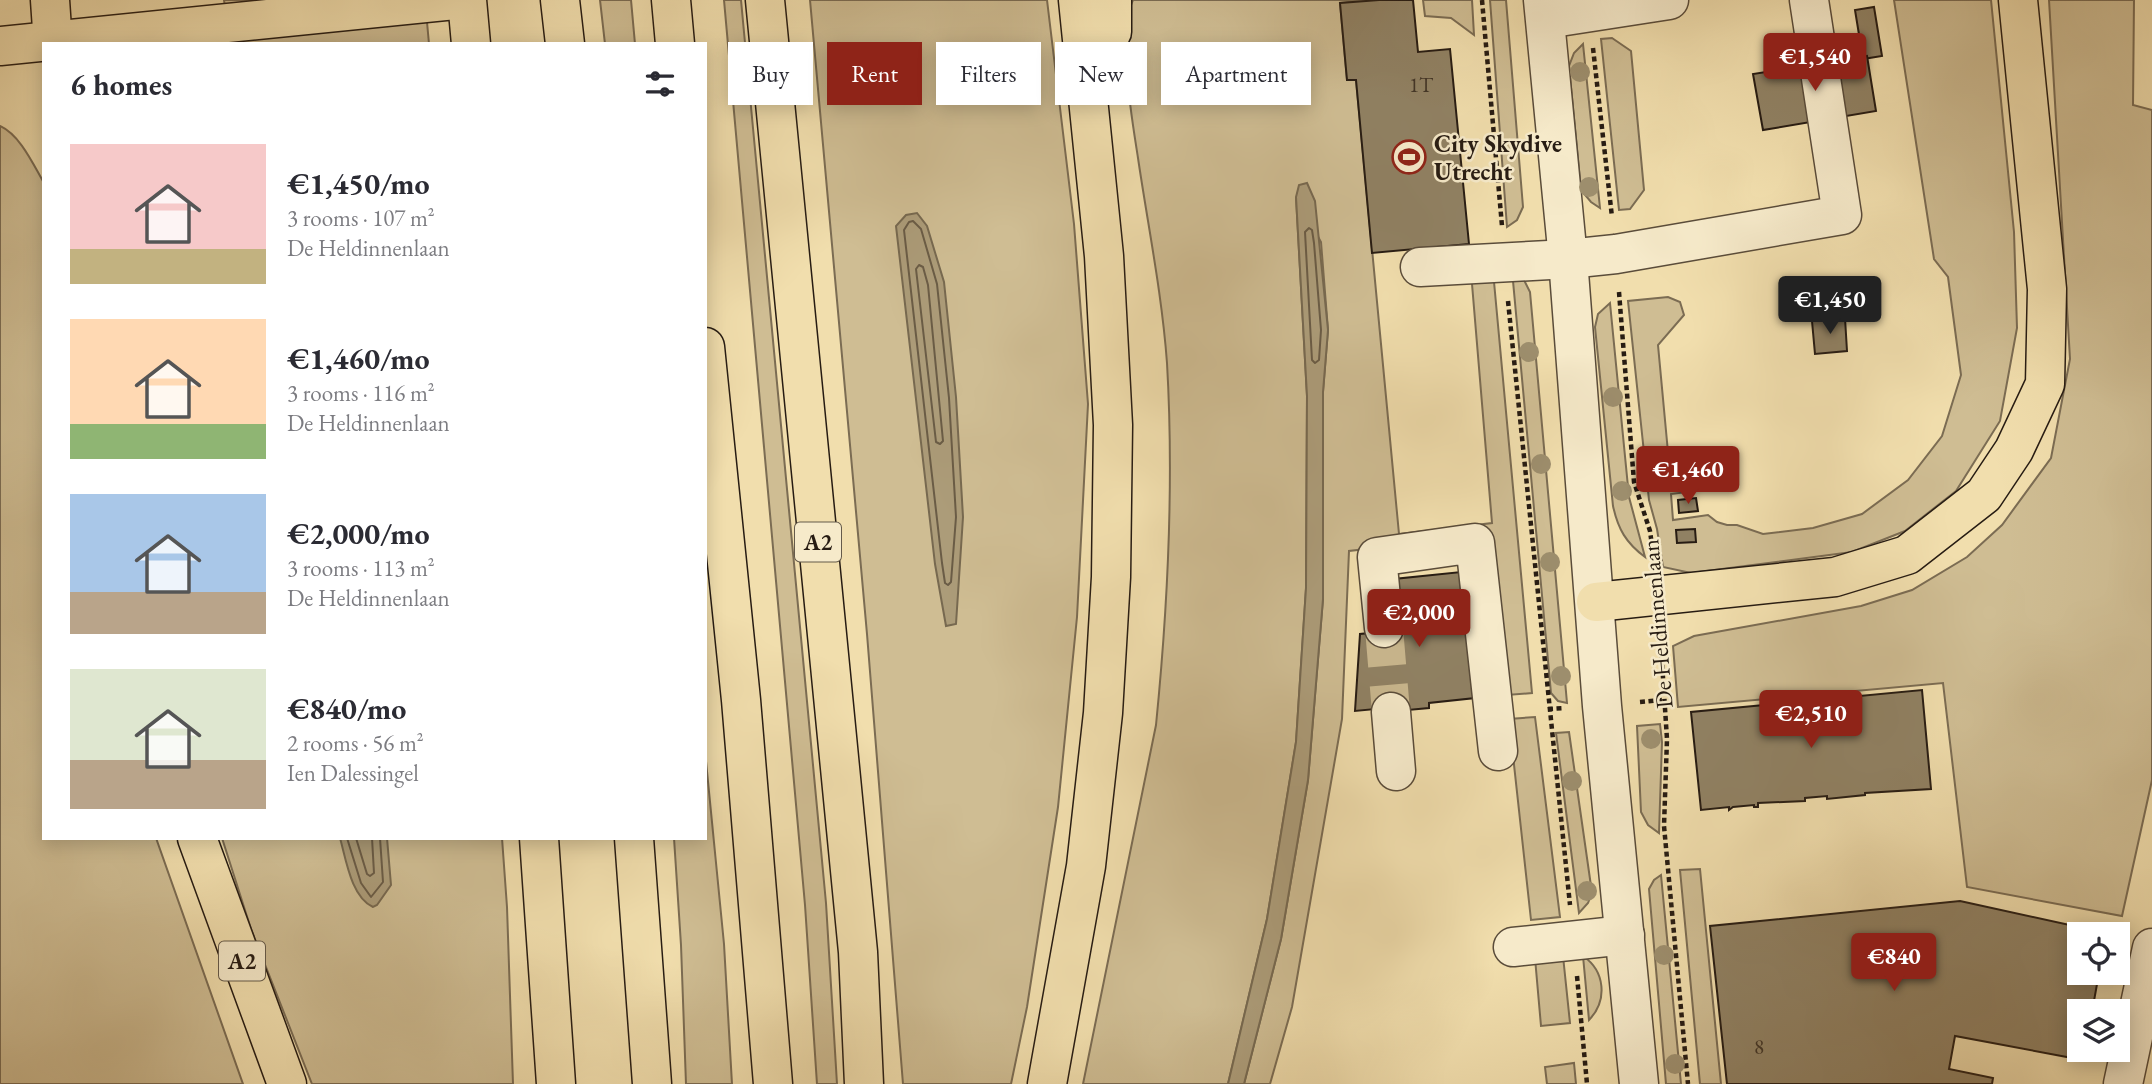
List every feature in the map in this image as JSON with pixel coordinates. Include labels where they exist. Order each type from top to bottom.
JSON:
[{"type":"main road","points":[[50,0],[53,42]]},
{"type":"main road","points":[[62,42],[456,0]]},
{"type":"main road","points":[[467,0],[471,42]]},
{"type":"main road","points":[[561,0],[565,42]]},
{"type":"main road","points":[[671,0],[675,42]]},
{"type":"main road","name":"A2","points":[[765,0],[858,952],[864,1084]]},
{"type":"main road","points":[[1078,0],[1083,42]]},
{"type":"main road","points":[[1106,42],[1112,32],[1112,0]]},
{"type":"main road","points":[[1596,602],[1835,577],[1907,555],[1984,495],[2014,450],[2045,384],[2047,289],[2018,0]]},
{"type":"main road","points":[[0,46],[42,44]]},
{"type":"main road","points":[[1047,1084],[1086,866],[1103,713],[1111,577],[1113,425],[1104,256],[1090,105]]},
{"type":"main road","points":[[707,367],[741,700],[773,1084]]},
{"type":"main road","name":"A2","points":[[198,840],[288,1084]]},
{"type":"main road","points":[[539,840],[556,1084]]},
{"type":"main road","points":[[635,840],[652,1084]]},
{"type":"street","points":[[1639,1084],[1602,706],[1568,259],[1545,9],[1589,12],[1669,0]]},
{"type":"street","points":[[1420,267],[1616,254],[1842,215],[1809,0]]},
{"type":"street","points":[[1384,628],[1377,557],[1475,543],[1498,751]]},
{"type":"street","points":[[1391,712],[1396,771]]},
{"type":"street","points":[[1513,947],[1625,935]]},
{"type":"street","points":[[2123,1084],[2152,948]]},
{"type":"path","points":[[1482,0],[1505,262],[1587,1084]]},
{"type":"path","name":"De Heldinnenlaan","points":[[1589,12],[1616,254],[1634,482],[1650,531],[1658,595],[1667,739],[1664,826],[1688,1084]]},
{"type":"shaded area","points":[[224,0],[425,0],[429,42],[230,42]]},
{"type":"shaded area","points":[[600,0],[631,0],[635,42],[605,42]]},
{"type":"shaded area","points":[[724,0],[741,0],[745,42],[728,42],[728,45]]},
{"type":"shaded area","points":[[810,0],[1047,0],[1055,66],[1055,105],[1060,105],[1074,224],[1088,404],[1077,617],[1058,807],[1027,1007],[1011,1084],[903,1084],[867,634]]},
{"type":"shaded area","points":[[1133,0],[1367,0],[1340,3],[1347,80],[1356,80],[1399,534],[1492,523],[1471,272],[1493,271],[1532,693],[1507,695],[1490,535],[1349,551],[1342,719],[1292,1007],[1270,1084],[1244,1084],[1281,939],[1308,780],[1323,599],[1323,392],[1328,330],[1321,242],[1296,197],[1307,396],[1306,588],[1296,742],[1267,919],[1228,1084],[1083,1084],[1156,725],[1167,589],[1170,453],[1167,363],[1130,105],[1147,105],[1147,42],[1126,42],[1128,15]]},
{"type":"shaded area","points":[[1423,0],[1472,0],[1474,35],[1451,18],[1425,16]]},
{"type":"shaded area","points":[[1490,0],[1506,0],[1523,207],[1517,220],[1507,227]]},
{"type":"shaded area","points":[[1894,0],[1991,0],[2014,232],[2017,328],[2000,421],[1956,491],[1905,531],[1852,552],[1691,573],[1663,567],[1649,500],[1628,301],[1668,297],[1680,302],[1684,315],[1658,345],[1669,463],[1702,490],[1671,494],[1673,520],[1708,515],[1717,522],[1737,525],[1763,534],[1813,528],[1862,514],[1908,480],[1942,436],[1961,375],[1948,277],[1934,259]]},
{"type":"shaded area","points":[[2049,0],[2134,0],[2133,105],[2152,110],[2152,780],[2122,916],[1967,887],[1943,683],[1678,707],[1673,646],[1694,636],[1861,606],[1912,590],[1967,557],[2002,525],[2051,458],[2070,359]]},
{"type":"shaded area","points":[[1612,38],[1631,51],[1644,190],[1630,209],[1619,210],[1601,39]]},
{"type":"shaded area","points":[[1583,44],[1600,208],[1581,190],[1569,66],[1574,53]]},
{"type":"shaded area","points":[[733,105],[751,105],[826,903],[837,1084],[817,1084],[805,905]]},
{"type":"shaded area","points":[[0,126],[20,143],[42,179],[42,840],[157,840],[243,1084],[0,1084]]},
{"type":"shaded area","points":[[1512,270],[1522,276],[1530,292],[1567,703],[1558,701],[1551,693]]},
{"type":"shaded area","points":[[1610,303],[1629,497],[1645,557],[1624,535],[1613,506],[1595,327],[1598,314]]},
{"type":"shaded area","points":[[1535,717],[1560,917],[1531,920],[1509,719]]},
{"type":"shaded area","points":[[1660,724],[1662,742],[1659,833],[1648,825],[1641,812],[1637,726]]},
{"type":"shaded area","points":[[1569,732],[1592,893],[1579,913],[1556,733]]},
{"type":"shaded area","points":[[707,771],[724,944],[732,1084],[686,1084],[674,840],[707,840]]},
{"type":"shaded area","points":[[223,840],[502,840],[513,1084],[312,1084],[251,929]]},
{"type":"shaded area","points":[[1700,869],[1721,1084],[1700,1084],[1680,870]]},
{"type":"shaded area","points":[[1661,875],[1681,1084],[1666,1084],[1649,889]]},
{"type":"shaded area","points":[[1563,956],[1570,1023],[1541,1026],[1535,958]]},
{"type":"shaded area","points":[[1583,956],[1596,970],[1601,986],[1599,1004],[1589,1020]]},
{"type":"shaded area","points":[[1574,1063],[1576,1084],[1547,1084],[1545,1067]]},
{"type":"water","points":[[1307,183],[1315,201],[1328,330],[1323,392],[1323,599],[1308,780],[1281,939],[1244,1084],[1228,1084],[1267,919],[1296,742],[1306,588],[1307,396],[1296,197],[1299,185]]},
{"type":"water","points":[[917,213],[927,226],[944,282],[956,397],[963,517],[956,624],[946,626],[935,564],[896,226],[906,215]]},
{"type":"water","points":[[340,840],[387,840],[391,885],[377,905],[373,907],[359,895],[347,866]]},
{"type":"building","points":[[1413,0],[1418,52],[1450,49],[1469,244],[1372,253],[1356,80],[1347,80],[1340,3]]},
{"type":"building","points":[[1874,7],[1882,56],[1863,59],[1855,10]]},
{"type":"building","points":[[1867,56],[1876,111],[1763,130],[1753,74]]},
{"type":"building","points":[[1845,318],[1847,351],[1815,354],[1812,321]]},
{"type":"building","points":[[1696,498],[1698,511],[1679,513],[1678,500]]},
{"type":"building","points":[[1695,529],[1696,542],[1677,543],[1676,530]]},
{"type":"building","points":[[1461,572],[1475,698],[1429,703],[1429,708],[1408,710],[1407,706],[1355,711],[1360,634],[1399,630],[1394,579]]},
{"type":"building","points":[[1922,690],[1931,789],[1865,793],[1827,799],[1827,796],[1805,798],[1805,801],[1758,803],[1758,807],[1733,807],[1729,810],[1729,807],[1701,810],[1691,712]]},
{"type":"building","points":[[1960,901],[2067,924],[2067,985],[2097,985],[2094,999],[2067,999],[2067,1057],[1955,1036],[1949,1069],[1993,1078],[1992,1084],[1727,1084],[1710,926]]},
{"type":"tunnel","points":[[1384,628],[1391,712]]},
{"type":"place","name":"City Skydive Utrecht","points":[[1409,157]]}]
